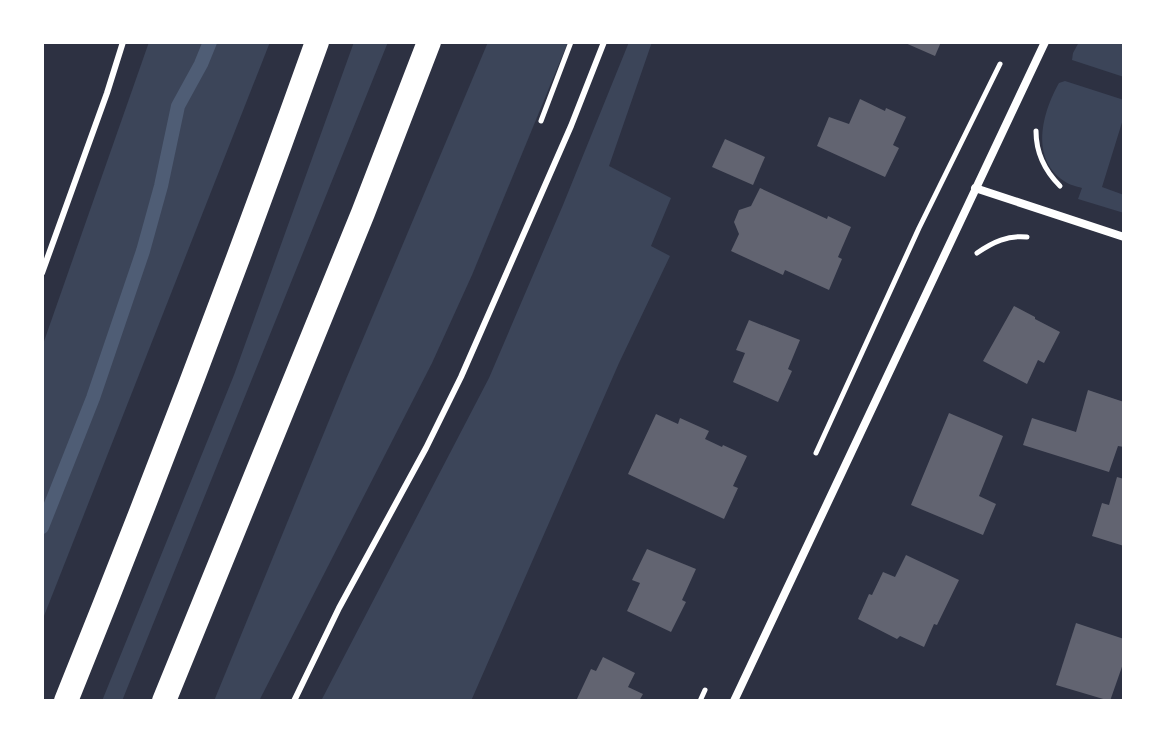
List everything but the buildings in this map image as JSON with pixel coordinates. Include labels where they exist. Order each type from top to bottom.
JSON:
[{"type":"highway","points":[[66,701],[121,567],[237,263],[317,42]]},
{"type":"highway","points":[[164,701],[429,42]]},
{"type":"street","points":[[734,701],[1045,42]]},
{"type":"street","points":[[975,188],[1124,237]]},
{"type":"lane","points":[[42,273],[123,42]]},
{"type":"lane","points":[[294,701],[339,608],[461,377],[571,126],[604,42]]},
{"type":"path","points":[[538,127],[571,42]]},
{"type":"path","points":[[815,456],[919,228],[1005,55]]},
{"type":"path","points":[[1036,125],[1036,144],[1046,168],[1053,179],[1068,191]]},
{"type":"path","points":[[700,701],[708,685]]},
{"type":"shaded area","points":[[149,42],[270,42],[42,621],[42,347]]},
{"type":"shaded area","points":[[354,42],[388,42],[122,701],[102,701],[234,375]]},
{"type":"shaded area","points":[[488,42],[568,42],[472,275],[432,363],[259,701],[214,701],[344,384]]},
{"type":"shaded area","points":[[629,42],[652,42],[609,166],[671,198],[651,246],[670,256],[619,363],[471,701],[321,701],[489,378]]},
{"type":"shaded area","points":[[1079,42],[1124,42],[1124,77],[1072,60]]},
{"type":"shaded area","points":[[1065,81],[1124,100],[1124,116],[1102,187],[1124,195],[1124,213],[1078,199],[1082,188],[1064,181],[1046,160],[1042,135],[1044,121],[1059,83]]},
{"type":"waterway","points":[[42,527],[93,398],[143,251],[178,106],[210,42]]}]
